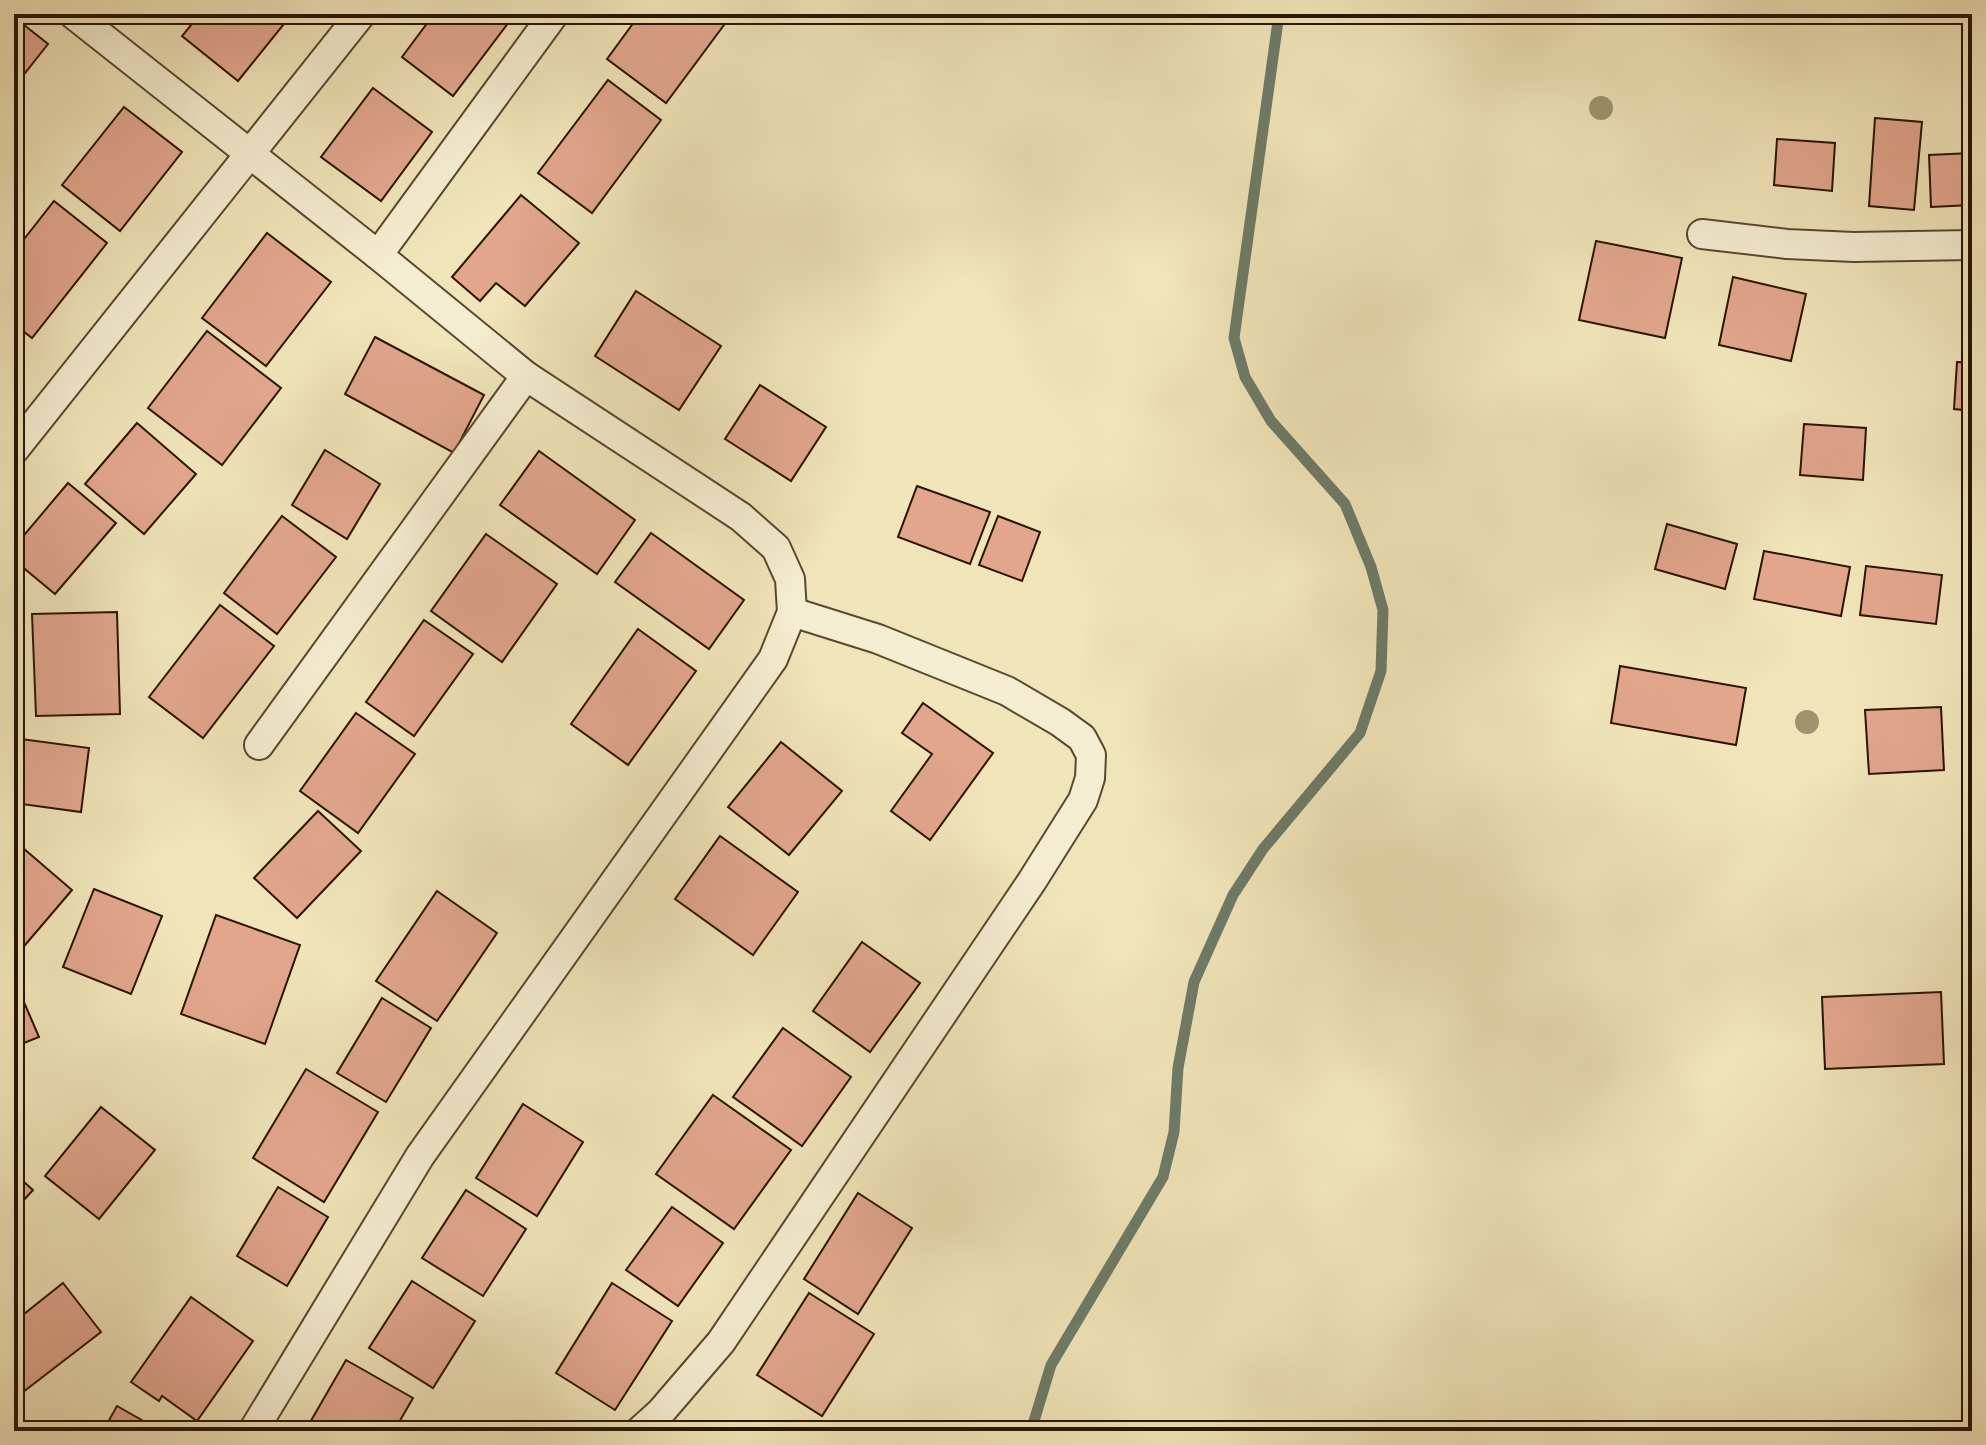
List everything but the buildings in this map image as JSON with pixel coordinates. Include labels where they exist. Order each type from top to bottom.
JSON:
[{"type":"street","points":[[73,14],[526,376],[741,517],[776,548],[790,579],[792,612],[773,659],[420,1156],[253,1431]]},
{"type":"street","points":[[14,450],[361,14]]},
{"type":"street","points":[[378,255],[554,14]]},
{"type":"street","points":[[1702,234],[1787,244],[1854,247],[1972,245]]},
{"type":"street","points":[[259,745],[526,376]]},
{"type":"street","points":[[640,1431],[660,1413],[721,1342],[1032,881],[1083,800],[1090,778],[1091,755],[1082,738],[1007,691],[878,639],[792,612]]},
{"type":"waterway","points":[[1031,1431],[1051,1365],[1163,1177],[1174,1132],[1178,1068],[1194,982],[1233,895],[1263,849],[1360,733],[1381,671],[1383,610],[1371,567],[1345,504],[1271,421],[1245,377],[1234,338],[1279,14]]}]
